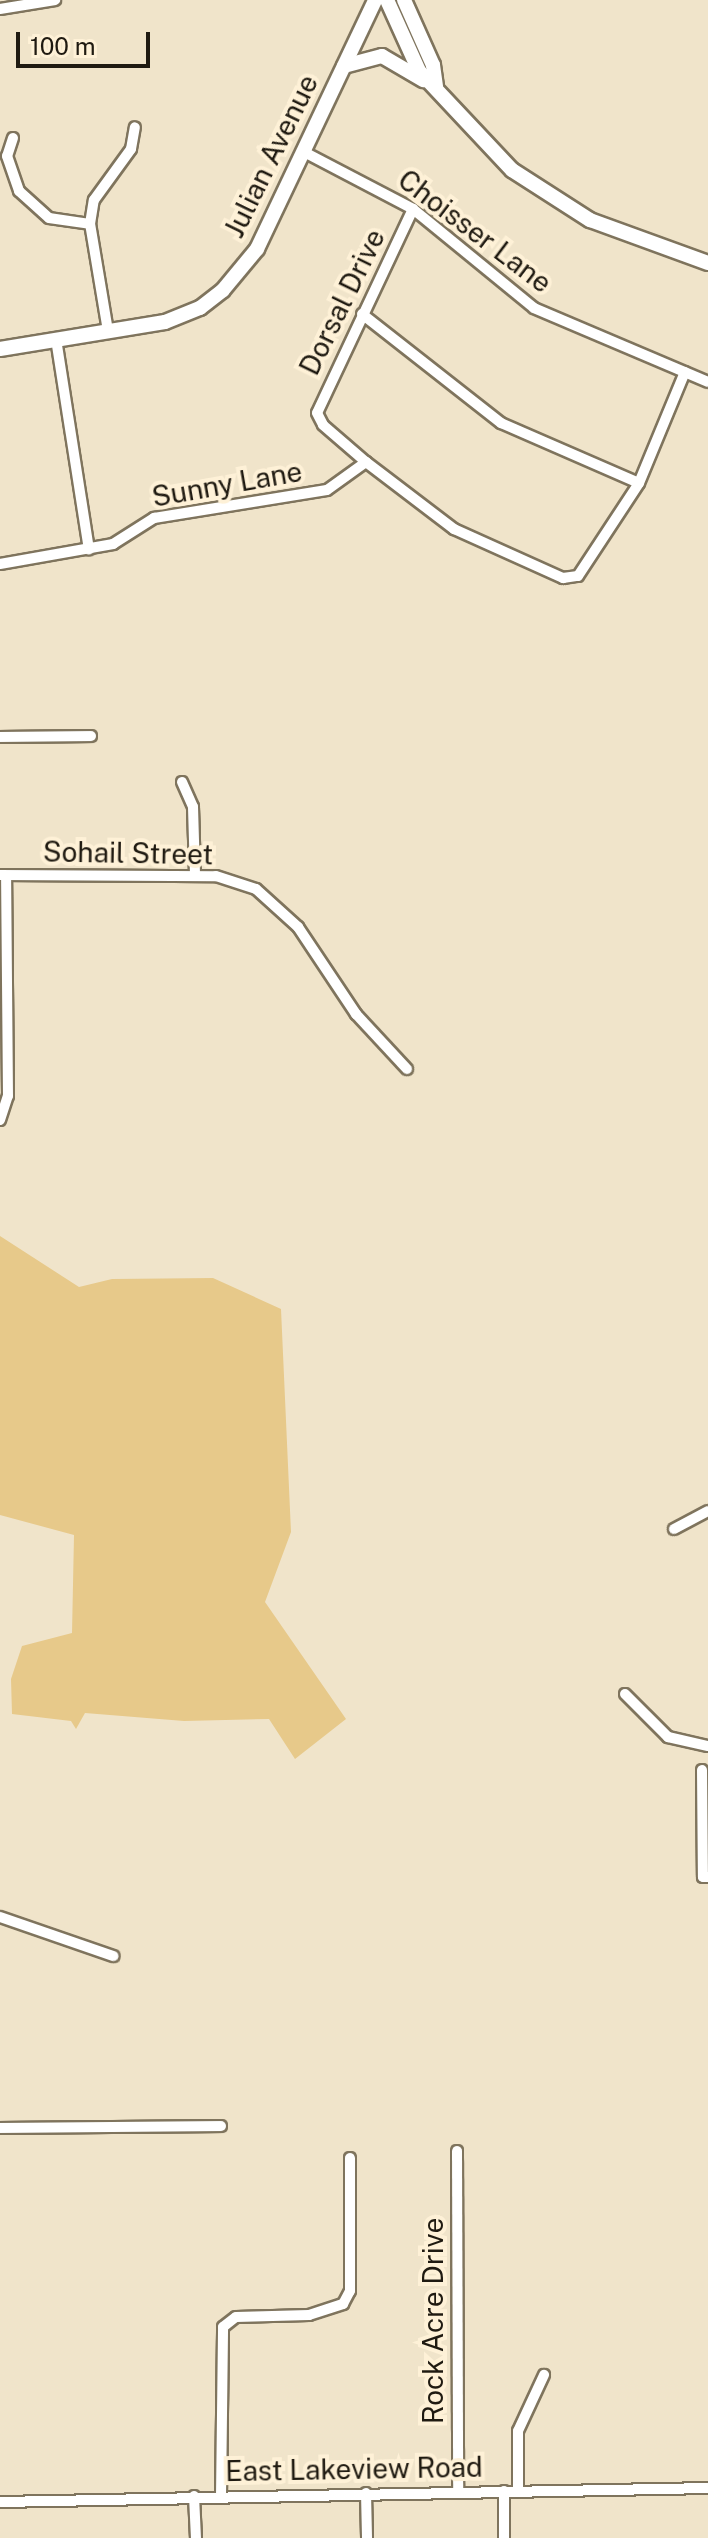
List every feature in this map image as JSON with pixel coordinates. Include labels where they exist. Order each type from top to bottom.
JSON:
[{"type":"main road","name":"Julian Avenue","points":[[0,349],[184,316],[223,290],[257,249],[375,0]]},
{"type":"main road","points":[[387,0],[419,71],[499,159],[553,200],[603,225],[708,263]]},
{"type":"main road","points":[[404,0],[433,65],[436,87]]},
{"type":"main road","points":[[344,66],[382,56],[436,87]]},
{"type":"street","points":[[0,9],[48,1]]},
{"type":"street","points":[[108,331],[90,224],[94,200],[131,149],[135,127]]},
{"type":"street","points":[[13,138],[7,156],[11,181],[27,201],[49,218],[90,224]]},
{"type":"street","name":"Choisser Lane","points":[[304,152],[413,209],[523,302],[708,382]]},
{"type":"street","name":"Dorsal Drive","points":[[366,462],[318,416],[362,314],[413,209]]},
{"type":"street","points":[[362,314],[501,423],[639,483]]},
{"type":"street","points":[[56,339],[89,549]]},
{"type":"street","points":[[366,462],[459,532],[563,578],[575,577],[639,483],[685,372]]},
{"type":"street","name":"Sunny Lane","points":[[0,564],[120,541],[149,519],[327,490],[366,462]]},
{"type":"street","points":[[0,737],[91,736]]},
{"type":"street","points":[[182,782],[193,807],[195,876]]},
{"type":"street","points":[[0,1120],[8,1096],[3,875]]},
{"type":"street","name":"Sohail Street","points":[[3,875],[195,876],[235,880],[280,905],[356,1014],[407,1069]]},
{"type":"street","points":[[674,1529],[708,1511]]},
{"type":"street","points":[[625,1694],[668,1737],[708,1746]]},
{"type":"street","points":[[702,1770],[703,1877],[708,1877]]},
{"type":"street","points":[[0,1917],[113,1956]]},
{"type":"street","points":[[0,2128],[221,2126]]},
{"type":"street","name":"Rock Acre Drive","points":[[457,2151],[458,2491]]},
{"type":"street","points":[[221,2496],[223,2327],[236,2317],[309,2315],[343,2304],[350,2291],[350,2158]]},
{"type":"street","points":[[518,2490],[518,2431],[544,2375]]},
{"type":"street","name":"East Lakeview Road","points":[[2,2503],[194,2496],[708,2488]]},
{"type":"street","points":[[504,2491],[504,2538]]},
{"type":"street","points":[[366,2493],[367,2538]]},
{"type":"street","points":[[194,2496],[196,2538]]},
{"type":"shaded area","points":[[0,1236],[79,1287],[112,1279],[213,1278],[281,1309],[291,1532],[265,1602],[346,1719],[295,1759],[269,1719],[184,1721],[85,1713],[76,1729],[71,1721],[12,1714],[11,1679],[22,1646],[72,1633],[74,1535],[0,1515]]}]
